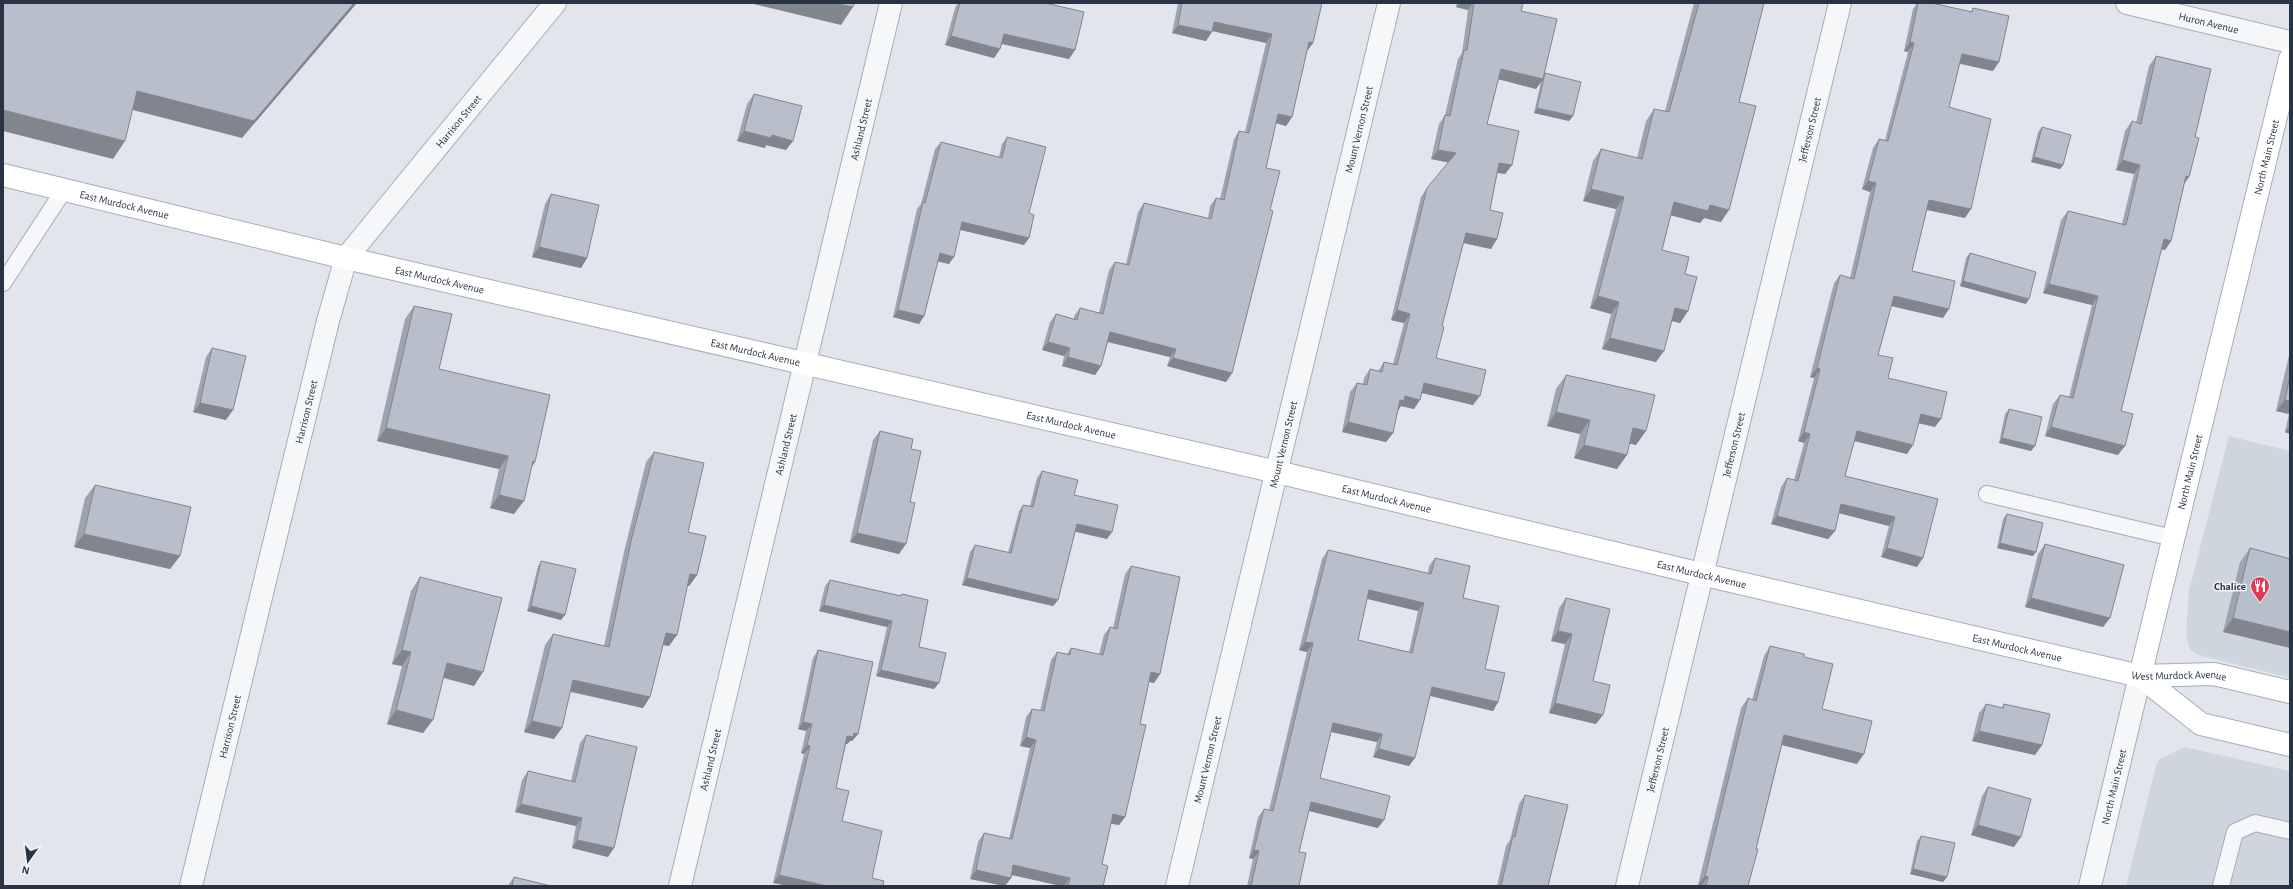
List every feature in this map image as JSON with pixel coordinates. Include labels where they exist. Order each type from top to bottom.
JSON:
[{"type":"main road","name":"North Main Street","points":[[2140,676],[2290,59]]},
{"type":"main road","name":"East Murdock Avenue","points":[[3,175],[346,258],[1277,472],[1701,574],[2140,676]]},
{"type":"main road","name":"West Murdock Avenue","points":[[2140,676],[2214,674],[2290,692]]},
{"type":"main road","name":"West Murdock Avenue","points":[[2140,676],[2200,724],[2290,745]]},
{"type":"street","name":"Harrison Street","points":[[191,886],[324,337],[346,258],[555,3]]},
{"type":"street","name":"Ashland Street","points":[[680,886],[891,3]]},
{"type":"street","name":"Mount Vernon Street","points":[[1178,886],[1389,3]]},
{"type":"street","name":"Jefferson Street","points":[[1627,886],[1701,574],[1840,3]]},
{"type":"street","name":"Huron Avenue","points":[[2127,3],[2290,42]]},
{"type":"street","name":"North Main Street","points":[[2090,886],[2140,676]]},
{"type":"lane","points":[[3,283],[64,190]]},
{"type":"lane","points":[[1987,494],[2173,538]]},
{"type":"lane","points":[[2222,886],[2234,832],[2255,823],[2290,831]]},
{"type":"shaded area","points":[[2229,436],[2290,451],[2290,678],[2198,655],[2190,649],[2186,636],[2189,590]]},
{"type":"shaded area","points":[[2185,747],[2290,771],[2290,886],[2126,886],[2156,766],[2160,759]]},
{"type":"building","points":[[3,3],[354,3],[254,121],[137,91],[125,141],[3,110]]},
{"type":"building","points":[[834,3],[854,3],[853,7]]},
{"type":"building","points":[[960,3],[1045,3],[1084,12],[1075,50],[1004,34],[1000,49],[951,36]]},
{"type":"building","points":[[1182,3],[1322,3],[1313,43],[1309,42],[1292,117],[1278,114],[1266,168],[1280,171],[1270,210],[1273,211],[1232,373],[1173,358],[1176,349],[1110,332],[1101,366],[1068,357],[1070,348],[1048,342],[1056,314],[1077,320],[1080,308],[1103,314],[1115,262],[1129,265],[1144,203],[1211,219],[1216,198],[1224,200],[1239,131],[1249,133],[1272,34],[1214,22],[1212,32],[1178,25]]},
{"type":"building","points":[[1474,3],[1523,3],[1521,11],[1557,19],[1543,79],[1501,69],[1487,124],[1519,131],[1512,165],[1499,163],[1490,210],[1503,213],[1497,239],[1466,233],[1442,326],[1444,327],[1436,358],[1486,370],[1480,396],[1424,383],[1420,400],[1405,396],[1404,401],[1400,400],[1393,433],[1348,422],[1357,383],[1367,385],[1370,369],[1382,372],[1384,362],[1397,365],[1410,314],[1397,310],[1427,188],[1456,153],[1438,150],[1445,115],[1450,116],[1464,50],[1467,50]]},
{"type":"building","points":[[1699,3],[1764,3],[1739,102],[1756,106],[1729,210],[1710,205],[1708,211],[1674,202],[1662,250],[1689,257],[1685,274],[1697,277],[1688,311],[1675,308],[1664,351],[1610,338],[1619,302],[1598,296],[1624,197],[1591,189],[1601,149],[1642,159],[1654,109],[1669,112]]},
{"type":"building","points":[[1918,3],[1932,3],[1972,12],[1973,8],[2009,16],[1999,62],[1962,54],[1949,107],[1991,119],[1971,209],[1929,200],[1912,271],[1955,281],[1949,309],[1894,296],[1878,355],[1893,358],[1888,378],[1947,392],[1941,419],[1921,414],[1913,445],[1857,431],[1845,476],[1938,499],[1923,558],[1887,548],[1895,517],[1841,504],[1835,531],[1777,516],[1787,478],[1798,481],[1810,434],[1804,432],[1820,369],[1817,368],[1840,275],[1854,279],[1876,183],[1868,181],[1879,139],[1888,141],[1914,43],[1910,42]]},
{"type":"building","points":[[2156,56],[2211,69],[2195,137],[2199,138],[2189,177],[2186,176],[2171,241],[2164,239],[2121,411],[2133,414],[2125,446],[2051,427],[2060,395],[2073,398],[2098,296],[2049,284],[2068,211],[2126,225],[2140,165],[2122,160],[2132,121],[2141,124]]},
{"type":"building","points":[[1545,73],[1581,82],[1573,116],[1537,108]]},
{"type":"building","points":[[754,94],[802,106],[793,141],[772,135],[771,138],[744,131]]},
{"type":"building","points":[[2042,127],[2071,135],[2063,165],[2034,157]]},
{"type":"building","points":[[1007,137],[1046,147],[1029,213],[1034,215],[1029,238],[962,222],[954,257],[940,253],[924,316],[898,310],[923,202],[925,203],[941,142],[1002,158]]},
{"type":"building","points":[[551,194],[599,205],[587,258],[539,247]]},
{"type":"building","points":[[1970,253],[2036,272],[2029,299],[1963,281]]},
{"type":"building","points":[[414,306],[452,314],[439,369],[550,395],[535,462],[533,461],[524,501],[499,495],[508,456],[386,428]]},
{"type":"building","points":[[212,348],[246,356],[233,410],[200,403]]},
{"type":"building","points":[[1566,375],[1655,395],[1646,431],[1633,428],[1627,455],[1584,445],[1590,420],[1556,412]]},
{"type":"building","points":[[2290,375],[2290,401],[2285,400]]},
{"type":"building","points":[[2009,409],[2042,417],[2035,446],[2002,438]]},
{"type":"building","points":[[880,431],[913,439],[911,449],[921,451],[910,502],[915,503],[906,544],[857,533]]},
{"type":"building","points":[[654,452],[704,463],[688,532],[706,536],[697,575],[690,574],[677,635],[666,633],[650,697],[573,680],[562,728],[532,721],[553,634],[609,647],[631,541]]},
{"type":"building","points":[[1042,471],[1078,480],[1074,495],[1118,505],[1112,532],[1077,524],[1058,600],[967,578],[975,545],[1011,553],[1023,505],[1033,507]]},
{"type":"building","points":[[95,485],[191,507],[180,556],[84,534]]},
{"type":"building","points":[[2007,514],[2043,523],[2036,552],[2000,543]]},
{"type":"building","points":[[2045,544],[2124,565],[2110,618],[2031,598]]},
{"type":"building","name":"Chalice","points":[[2250,548],[2290,559],[2290,632],[2233,618]]},
{"type":"building","points":[[1328,550],[1431,574],[1435,558],[1470,566],[1463,598],[1499,606],[1485,669],[1505,673],[1498,702],[1432,687],[1415,758],[1379,749],[1382,734],[1333,723],[1320,778],[1390,796],[1384,820],[1311,802],[1299,852],[1306,853],[1299,886],[1251,886],[1259,851],[1254,850],[1264,809],[1273,811],[1313,643],[1305,642]],"holes":[[[1369,590],[1424,603],[1412,653],[1358,640]]]},
{"type":"building","points":[[541,561],[576,569],[565,615],[531,606]]},
{"type":"building","points":[[1131,566],[1180,577],[1160,674],[1151,672],[1140,724],[1146,725],[1125,817],[1113,814],[1102,864],[1108,866],[1103,886],[1068,886],[1070,878],[1013,865],[1011,878],[976,870],[984,833],[1012,839],[1036,740],[1026,737],[1032,709],[1044,711],[1057,652],[1070,655],[1071,648],[1103,655],[1110,627],[1117,629]]},
{"type":"building","points":[[420,577],[502,598],[483,672],[447,663],[433,720],[396,710],[411,652],[402,650]]},
{"type":"building","points":[[830,580],[901,596],[902,594],[928,600],[919,647],[946,653],[939,683],[881,670],[892,621],[824,605]]},
{"type":"building","points":[[1566,598],[1610,609],[1593,681],[1610,685],[1603,715],[1555,703],[1572,634],[1558,631]]},
{"type":"building","points":[[1770,646],[1804,654],[1804,657],[1833,664],[1822,709],[1872,721],[1864,754],[1784,735],[1748,886],[1706,886],[1708,877],[1705,876],[1748,698],[1756,701]]},
{"type":"building","points":[[818,650],[873,662],[858,734],[854,733],[853,737],[847,736],[836,788],[849,791],[842,821],[882,831],[872,878],[884,881],[883,886],[827,886],[779,875],[810,746],[807,745],[812,724],[803,722]]},
{"type":"building","points":[[1986,704],[2003,708],[2004,704],[2050,714],[2042,745],[1979,731]]},
{"type":"building","points":[[586,735],[637,747],[614,848],[577,840],[582,818],[521,804],[528,771],[575,782]]},
{"type":"building","points":[[1988,787],[2031,799],[2021,837],[1978,825]]},
{"type":"building","points":[[1525,795],[1568,805],[1548,886],[1501,886],[1513,836],[1515,837]]},
{"type":"building","points":[[1921,836],[1955,843],[1947,877],[1913,869]]},
{"type":"building","points":[[514,877],[551,886],[512,886]]},
{"type":"place","name":"Chalice","points":[[2260,603]]}]
